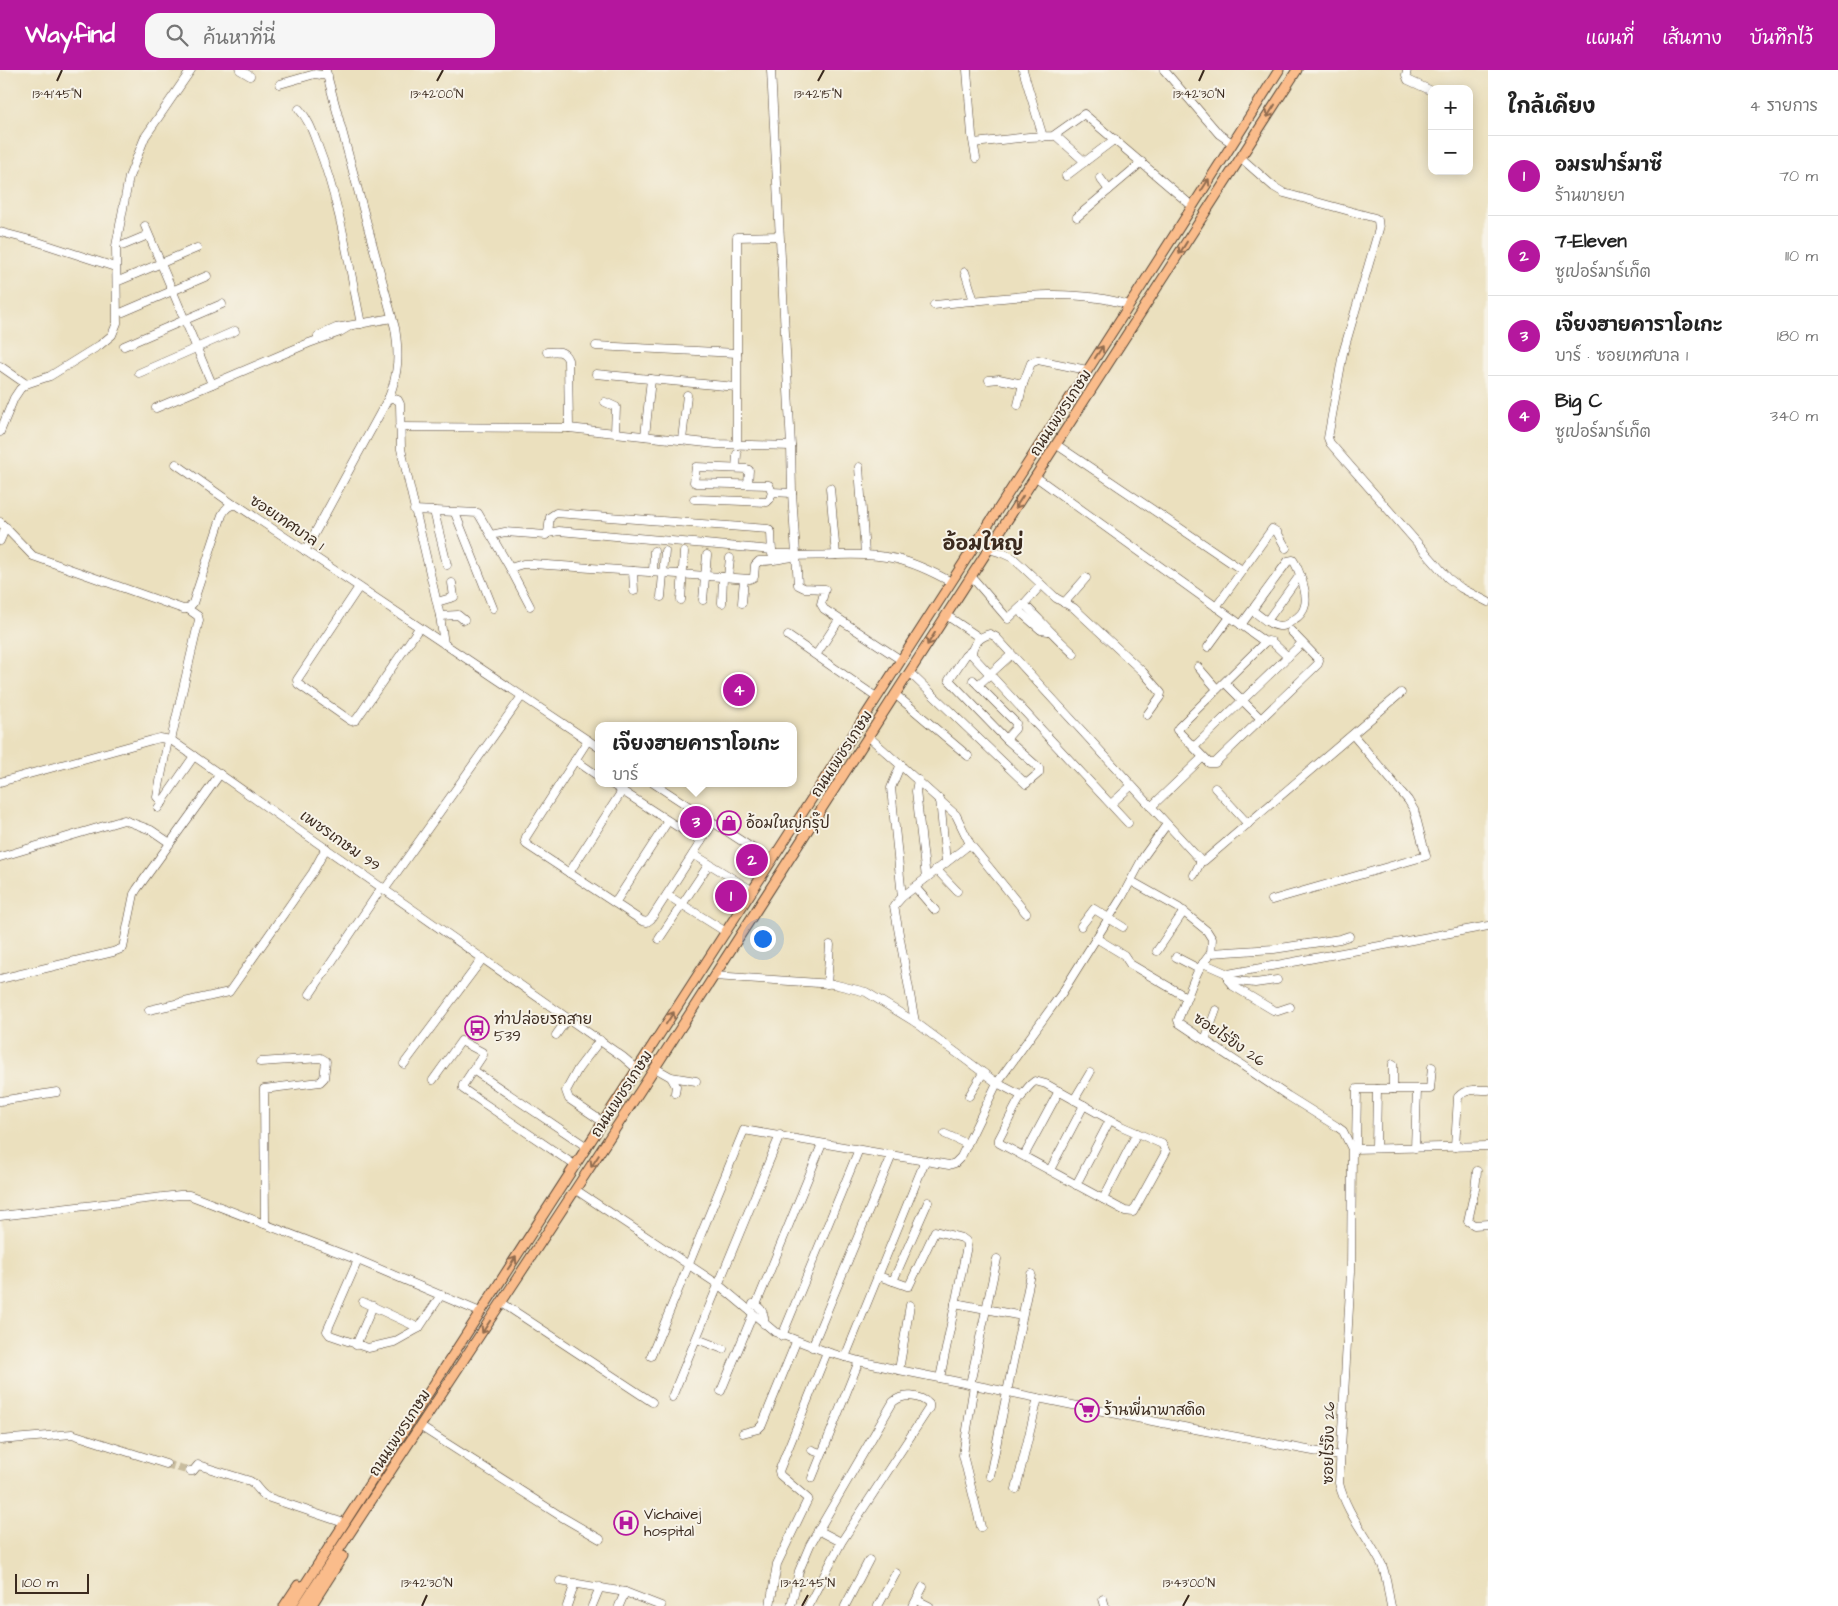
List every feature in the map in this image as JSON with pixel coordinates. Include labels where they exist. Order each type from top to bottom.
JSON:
[{"type":"main road","name":"ถนนเพชรเกษม","points":[[291,1606],[1130,305],[1279,70]]},
{"type":"main road","points":[[1235,139],[1254,119],[1285,70]]},
{"type":"main road","points":[[1290,82],[1292,70]]},
{"type":"main road","name":"ถนนเพชรเกษม","points":[[302,1606],[646,1082],[1297,70]]},
{"type":"main road","points":[[637,1068],[646,1082]]},
{"type":"main road","points":[[628,1083],[636,1082],[639,1084],[640,1091]]},
{"type":"main road","name":"ถนนเพชรเกษม","points":[[284,1606],[341,1522],[373,1481]]},
{"type":"main road","name":"ถนนเพชรเกษม","points":[[311,1606],[342,1556],[372,1500]]},
{"type":"street","points":[[0,432],[14,398],[20,389],[26,384],[50,376],[100,345],[112,335],[117,323],[115,267],[119,223],[129,177],[149,130],[191,70]]},
{"type":"street","points":[[240,70],[250,76]]},
{"type":"street","points":[[771,70],[798,585],[804,588],[825,589],[822,607],[901,660]]},
{"type":"street","points":[[968,70],[976,158]]},
{"type":"street","points":[[1023,70],[1043,137]]},
{"type":"street","points":[[1164,70],[1219,134],[1235,139]]},
{"type":"street","points":[[1408,70],[1406,75],[1408,80],[1428,89]]},
{"type":"street","points":[[280,84],[315,74],[327,73],[397,342],[397,373],[389,397],[305,551]]},
{"type":"street","points":[[299,109],[308,121],[322,157],[338,217],[361,324]]},
{"type":"street","points":[[974,143],[1055,135],[1084,114],[1192,206]]},
{"type":"street","points":[[1055,135],[1085,162]]},
{"type":"street","points":[[1066,176],[1114,139]]},
{"type":"street","points":[[1241,158],[1274,187],[1284,192],[1378,220],[1379,229],[1343,353],[1328,438],[1330,443],[1448,578],[1461,588],[1488,602]]},
{"type":"street","points":[[1078,217],[1142,162]]},
{"type":"street","points":[[1100,178],[1109,190]]},
{"type":"street","points":[[145,226],[212,384]]},
{"type":"street","points":[[0,232],[115,267]]},
{"type":"street","points":[[124,245],[148,235]]},
{"type":"street","points":[[736,468],[737,237],[779,236]]},
{"type":"street","points":[[121,280],[197,248]]},
{"type":"street","points":[[965,272],[974,301]]},
{"type":"street","points":[[123,312],[207,276]]},
{"type":"street","points":[[934,305],[1028,296],[1086,296],[1130,305]]},
{"type":"street","points":[[124,346],[222,304]]},
{"type":"street","points":[[156,408],[309,343],[340,332],[350,326],[392,318]]},
{"type":"street","points":[[139,374],[235,331]]},
{"type":"street","points":[[596,346],[736,353]]},
{"type":"street","points":[[548,352],[560,351],[568,360],[569,428]]},
{"type":"street","points":[[1018,405],[1022,384],[1031,363],[1035,361],[1087,370]]},
{"type":"street","points":[[0,366],[26,384]]},
{"type":"street","points":[[596,374],[736,387]]},
{"type":"street","points":[[645,436],[651,379]]},
{"type":"street","points":[[992,379],[1022,384]]},
{"type":"street","points":[[682,440],[687,395]]},
{"type":"street","points":[[389,397],[398,400],[400,404],[399,427],[401,449],[437,602],[444,644]]},
{"type":"street","points":[[605,402],[614,404],[616,407],[615,432]]},
{"type":"street","points":[[399,427],[569,428],[682,440],[737,450],[791,446]]},
{"type":"street","points":[[1057,445],[1242,570]]},
{"type":"street","points":[[176,464],[234,505]]},
{"type":"street","points":[[694,499],[767,502],[772,492],[769,485],[694,482],[696,467],[698,466],[749,470],[748,484]]},
{"type":"street","points":[[858,468],[865,554]]},
{"type":"street","points":[[1036,477],[1265,642],[1272,642],[1288,657]]},
{"type":"street","points":[[830,488],[836,555]]},
{"type":"street","points":[[772,492],[792,493]]},
{"type":"street","name":"ซอยเทศบาล 1","points":[[188,609],[193,603],[222,515],[227,508],[234,505],[239,506],[595,745]]},
{"type":"street","points":[[414,510],[478,514],[530,606]]},
{"type":"street","points":[[434,511],[447,565]]},
{"type":"street","points":[[455,513],[493,608]]},
{"type":"street","points":[[548,533],[550,518],[556,513],[768,529],[771,532],[772,554],[865,554],[899,559],[926,569],[951,582]]},
{"type":"street","points":[[3,525],[33,556],[183,609],[188,609],[198,616],[199,620],[157,797],[160,805],[194,756]]},
{"type":"street","points":[[0,541],[3,525]]},
{"type":"street","points":[[1216,607],[1272,529],[1277,532],[1286,548]]},
{"type":"street","points":[[491,535],[505,532],[546,535],[556,531],[567,531],[772,550]]},
{"type":"street","points":[[989,549],[1013,558],[1041,586],[1081,614],[1159,689],[1160,697],[1147,715]]},
{"type":"street","points":[[653,572],[654,551]]},
{"type":"street","points":[[661,597],[665,551]]},
{"type":"street","points":[[681,600],[684,552]]},
{"type":"street","points":[[703,600],[707,555]]},
{"type":"street","points":[[510,568],[523,564],[533,564],[744,579],[753,578],[759,561],[772,561],[797,555]]},
{"type":"street","points":[[722,603],[730,558]]},
{"type":"street","points":[[1241,625],[1252,610],[1288,561],[1293,560],[1299,570],[1306,600],[1298,617],[1282,626],[1274,625],[1252,610]]},
{"type":"street","points":[[633,571],[634,591]]},
{"type":"street","points":[[1267,621],[1300,575]]},
{"type":"street","points":[[971,576],[1008,619],[1041,586]]},
{"type":"street","points":[[1064,603],[1086,578]]},
{"type":"street","points":[[742,604],[744,579]]},
{"type":"street","points":[[437,602],[454,597],[452,583]]},
{"type":"street","points":[[359,587],[297,680],[298,684],[351,722],[356,720],[419,628]]},
{"type":"street","points":[[1021,607],[1047,627],[1048,631],[1074,654]]},
{"type":"street","points":[[440,616],[458,615],[464,620]]},
{"type":"street","points":[[946,615],[980,638]]},
{"type":"street","points":[[1208,647],[1230,617]]},
{"type":"street","points":[[816,655],[839,620]]},
{"type":"street","points":[[1265,642],[1178,729],[1210,764],[1215,763],[1318,664],[1319,660],[1291,631]]},
{"type":"street","points":[[910,673],[1026,784],[1039,773],[1039,768],[1006,739],[949,680],[964,656],[972,650],[980,638],[987,634],[992,634],[1201,861]]},
{"type":"street","points":[[788,636],[876,697]]},
{"type":"street","points":[[1194,747],[1302,643]]},
{"type":"street","points":[[972,650],[972,655],[1128,823]]},
{"type":"street","points":[[1006,739],[1016,729],[1016,723],[976,682],[990,674],[1011,655]]},
{"type":"street","points":[[1198,667],[1217,689]]},
{"type":"street","points":[[1225,683],[1261,719]]},
{"type":"street","points":[[1194,875],[1201,861],[1204,861],[1401,693]]},
{"type":"street","points":[[896,695],[968,756]]},
{"type":"street","points":[[310,994],[383,888],[522,696]]},
{"type":"street","points":[[1272,900],[1426,856],[1414,810],[1408,800],[1353,735]]},
{"type":"street","points":[[869,737],[956,815],[970,844],[1026,913]]},
{"type":"street","points":[[0,782],[160,738],[170,740]]},
{"type":"street","name":"เพชรเกษม 99","points":[[170,740],[600,1040],[637,1068]]},
{"type":"street","points":[[588,740],[525,841],[527,845],[569,873],[642,921],[647,922],[651,919],[713,823]]},
{"type":"street","points":[[1151,807],[1204,757]]},
{"type":"street","points":[[575,760],[595,774]]},
{"type":"street","points":[[901,764],[891,788],[902,897]]},
{"type":"street","points":[[0,979],[123,948],[134,894],[220,774]]},
{"type":"street","points":[[918,780],[916,791],[926,878]]},
{"type":"street","points":[[1111,804],[1131,786]]},
{"type":"street","points":[[616,787],[701,842]]},
{"type":"street","points":[[659,787],[772,861]]},
{"type":"street","points":[[1215,788],[1248,824]]},
{"type":"street","points":[[569,873],[622,791]]},
{"type":"street","points":[[940,799],[946,862]]},
{"type":"street","points":[[0,857],[124,820],[151,830],[170,843]]},
{"type":"street","points":[[615,903],[668,821]]},
{"type":"street","points":[[651,1356],[742,1132],[746,1130],[780,1135],[822,1144],[949,1165],[955,1163],[961,1157],[997,1083],[1062,993],[1109,918],[1144,856],[1168,824]]},
{"type":"street","points":[[916,1022],[894,909],[896,903],[902,897],[970,844]]},
{"type":"street","points":[[149,1010],[229,992],[313,872],[326,848]]},
{"type":"street","points":[[693,854],[753,890]]},
{"type":"street","points":[[659,939],[710,864]]},
{"type":"street","points":[[936,869],[957,891]]},
{"type":"street","points":[[1130,882],[1163,898],[1184,911],[1211,935],[1210,953],[1274,949],[1340,939],[1348,936]]},
{"type":"street","points":[[915,887],[935,910]]},
{"type":"street","points":[[667,895],[726,932]]},
{"type":"street","points":[[1081,926],[1094,909],[1123,927]]},
{"type":"street","points":[[1157,951],[1184,911]]},
{"type":"street","points":[[1228,977],[1488,926]]},
{"type":"street","points":[[1096,938],[1124,956],[1130,964],[1186,997]]},
{"type":"street","points":[[827,984],[830,946]]},
{"type":"street","name":"ซอยไร่ขิง 26","points":[[1210,953],[1201,966],[1186,997],[1178,1020],[1179,1023],[1343,1131],[1353,1148],[1351,1272],[1339,1483],[1341,1493],[1382,1565],[1391,1606]]},
{"type":"street","points":[[1176,957],[1228,977],[1255,983],[1277,980]]},
{"type":"street","points":[[404,1064],[483,958]]},
{"type":"street","points":[[714,976],[827,984],[866,992],[916,1022],[997,1083],[1022,1096]]},
{"type":"street","points":[[1228,977],[1236,989],[1273,1010],[1278,1011],[1290,1007]]},
{"type":"street","points":[[1205,1040],[1216,1010]]},
{"type":"street","points":[[556,1035],[568,1018]]},
{"type":"street","points":[[600,1040],[578,1069],[566,1091],[569,1099],[603,1122]]},
{"type":"street","points":[[433,1080],[461,1041],[483,1053],[463,1085],[463,1089],[576,1166]]},
{"type":"street","points":[[260,1062],[321,1058],[326,1061],[324,1078],[320,1082],[264,1089],[265,1224]]},
{"type":"street","points":[[1393,1064],[1393,1089]]},
{"type":"street","points":[[1432,1067],[1430,1089],[1358,1089],[1356,1091],[1353,1148],[1488,1146]]},
{"type":"street","points":[[655,1068],[671,1077],[696,1081]]},
{"type":"street","points":[[473,1070],[587,1147]]},
{"type":"street","points":[[969,1096],[983,1073]]},
{"type":"street","points":[[1074,1100],[1090,1074]]},
{"type":"street","points":[[671,1077],[676,1086],[675,1092]]},
{"type":"street","points":[[1035,1081],[1040,1081],[1059,1091],[1110,1120],[1162,1144],[1166,1152],[1133,1212],[1125,1211],[1076,1185],[1002,1144],[998,1139],[1027,1088],[1035,1081]]},
{"type":"street","points":[[1376,1147],[1377,1089]]},
{"type":"street","points":[[1415,1148],[1417,1090]]},
{"type":"street","points":[[1455,1147],[1458,1097],[1462,1092],[1488,1090]]},
{"type":"street","points":[[1024,1156],[1059,1091]]},
{"type":"street","points":[[0,1101],[57,1092]]},
{"type":"street","points":[[1050,1170],[1084,1105]]},
{"type":"street","points":[[1076,1185],[1110,1120]]},
{"type":"street","points":[[1103,1199],[1137,1133]]},
{"type":"street","points":[[945,1134],[967,1144]]},
{"type":"street","points":[[672,1397],[780,1135]]},
{"type":"street","points":[[756,1305],[822,1144]]},
{"type":"street","points":[[782,1336],[857,1154]]},
{"type":"street","points":[[812,1347],[892,1155]]},
{"type":"street","points":[[844,1357],[925,1161]]},
{"type":"street","points":[[1477,1171],[1468,1221],[1474,1224],[1488,1224]]},
{"type":"street","points":[[576,1190],[719,1285],[744,1304],[764,1324],[782,1336],[796,1342],[844,1357],[899,1370],[1340,1456]]},
{"type":"street","points":[[0,1216],[180,1195],[203,1200],[358,1260],[480,1312]]},
{"type":"street","points":[[893,1281],[928,1202]]},
{"type":"street","points":[[907,1204],[924,1211]]},
{"type":"street","points":[[878,1276],[910,1286],[935,1231],[962,1238],[966,1241],[967,1246],[940,1378]]},
{"type":"street","points":[[895,1234],[910,1241]]},
{"type":"street","points":[[886,1256],[901,1262]]},
{"type":"street","points":[[980,1527],[963,1455],[972,1384],[997,1259]]},
{"type":"street","points":[[358,1260],[327,1331],[330,1335],[368,1348],[394,1342],[419,1328],[440,1295]]},
{"type":"street","points":[[990,1476],[1031,1274]]},
{"type":"street","points":[[363,1302],[419,1328]]},
{"type":"street","points":[[502,1303],[652,1402]]},
{"type":"street","points":[[955,1303],[1022,1316]]},
{"type":"street","points":[[744,1304],[756,1305],[763,1312],[764,1324]]},
{"type":"street","points":[[899,1370],[910,1305]]},
{"type":"street","points":[[356,1345],[373,1306]]},
{"type":"street","points":[[721,1391],[753,1314]]},
{"type":"street","points":[[697,1339],[723,1349]]},
{"type":"street","points":[[743,1432],[758,1429],[762,1425],[796,1342]]},
{"type":"street","points":[[770,1606],[778,1564],[808,1499],[780,1475],[779,1471],[827,1352]]},
{"type":"street","points":[[812,1478],[859,1361]]},
{"type":"street","points":[[791,1606],[799,1571],[818,1530],[893,1402],[902,1397],[923,1399],[929,1404],[928,1408],[841,1542],[808,1606]]},
{"type":"street","points":[[1016,1489],[1038,1398]]},
{"type":"street","points":[[421,1427],[562,1517],[600,1539]]},
{"type":"street","points":[[0,1440],[72,1434],[166,1464]]},
{"type":"street","points":[[812,1450],[820,1453],[823,1451]]},
{"type":"street","points":[[190,1471],[193,1471],[198,1465],[250,1481],[267,1497],[341,1522]]},
{"type":"street","points":[[818,1530],[841,1542]]},
{"type":"street","points":[[845,1606],[869,1560]]},
{"type":"street","points":[[878,1606],[896,1573]]},
{"type":"street","points":[[560,1581],[625,1592],[661,1606]]},
{"type":"street","points":[[567,1606],[575,1583]]},
{"type":"street","points":[[592,1606],[600,1587]]},
{"type":"street","points":[[923,1587],[915,1603],[929,1606]]},
{"type":"street","points":[[619,1606],[625,1592]]},
{"type":"tunnel","points":[[166,1464],[190,1471]]},
{"type":"place","name":"Big C","points":[[739,690]]},
{"type":"place","name":"เจียงฮายคาราโอเกะ","points":[[696,822]]},
{"type":"place","name":"อ้อมใหญ่กรุ๊ป","points":[[729,823]]},
{"type":"place","name":"7-Eleven","points":[[752,860]]},
{"type":"place","name":"อมรฟาร์มาซี","points":[[731,896]]},
{"type":"place","name":"ท่าปล่อยรถสาย 539","points":[[477,1028]]},
{"type":"place","name":"ร้านพี่นาพาสติด","points":[[1087,1410]]},
{"type":"place","name":"Vichaivej hospital","points":[[626,1523]]},
{"type":"district","name":"อ้อมใหญ่","points":[[983,544]]}]
